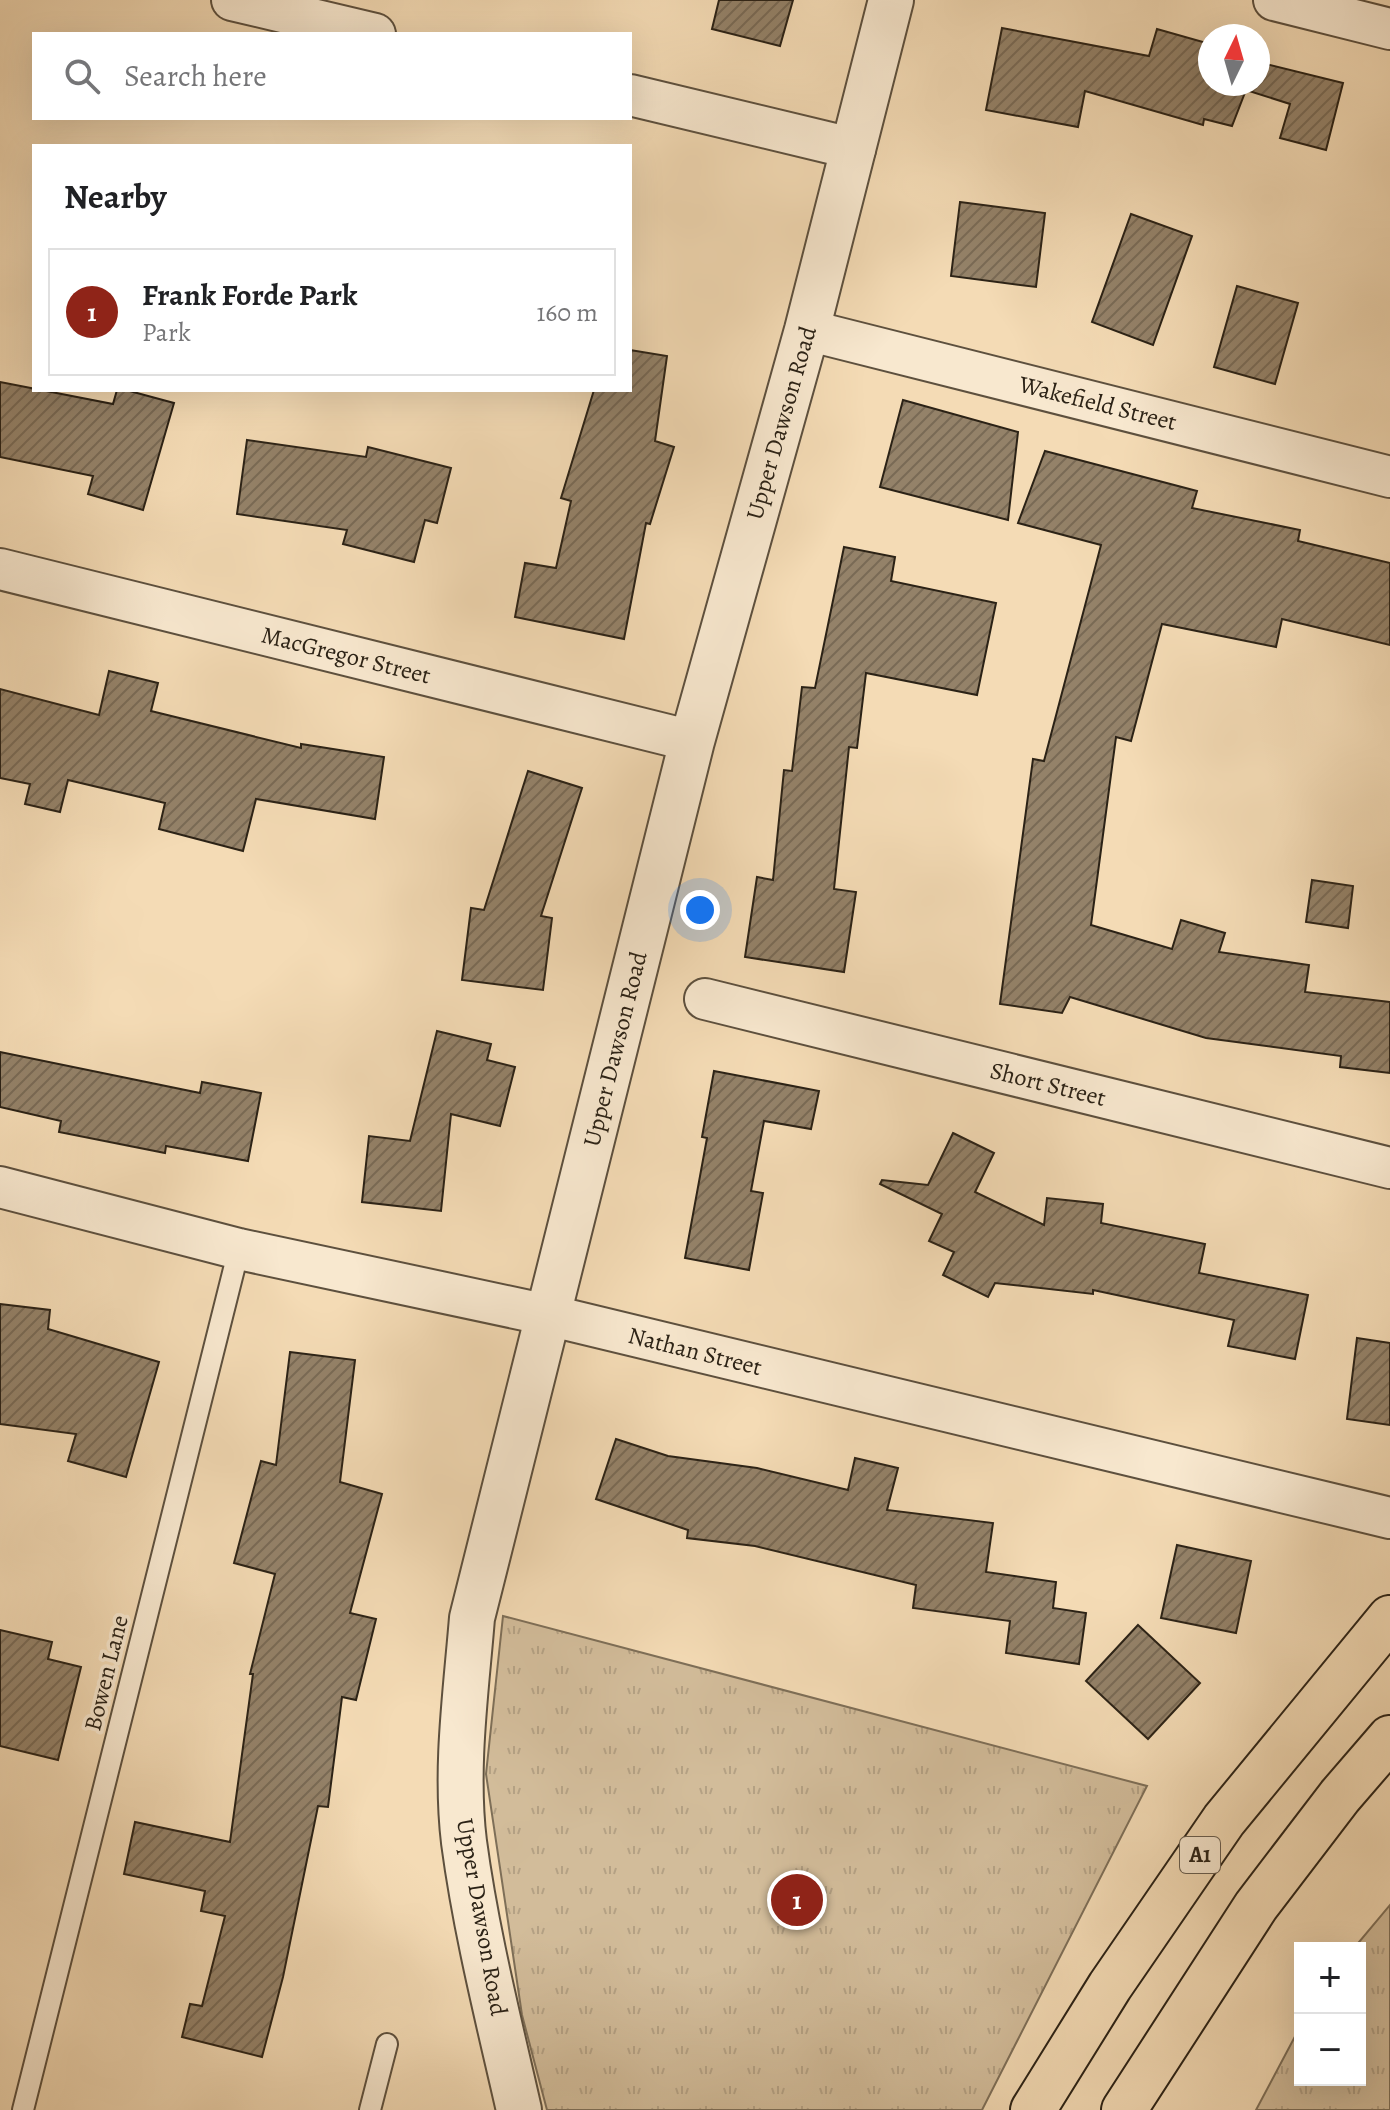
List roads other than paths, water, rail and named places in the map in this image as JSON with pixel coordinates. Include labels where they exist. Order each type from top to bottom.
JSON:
[{"type":"highway","name":"A1","points":[[1033,2110],[1110,1986],[1224,1820],[1390,1618]]},
{"type":"highway","points":[[1124,2110],[1256,1906],[1340,1796],[1390,1738]]},
{"type":"street","points":[[232,0],[367,32]]},
{"type":"street","name":"Upper Dawson Road","points":[[519,2110],[490,1981],[464,1841],[461,1751],[472,1618],[692,741],[807,330],[891,0]]},
{"type":"street","points":[[1274,0],[1390,29]]},
{"type":"street","points":[[632,95],[855,149]]},
{"type":"street","name":"Wakefield Street","points":[[807,330],[1390,477]]},
{"type":"street","name":"MacGregor Street","points":[[0,569],[692,741]]},
{"type":"street","name":"Short Street","points":[[705,999],[1390,1168]]},
{"type":"street","name":"Nathan Street","points":[[0,1187],[239,1249],[548,1315],[1390,1518]]},
{"type":"lane","name":"Bowen Lane","points":[[23,2110],[239,1249]]},
{"type":"lane","points":[[370,2110],[387,2044]]},
{"type":"place","name":"Frank Forde Park","points":[[797,1900]]}]
